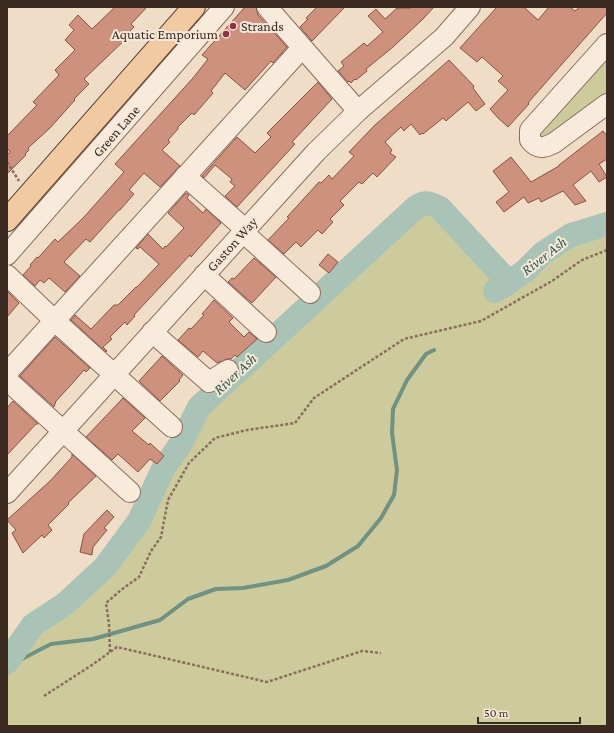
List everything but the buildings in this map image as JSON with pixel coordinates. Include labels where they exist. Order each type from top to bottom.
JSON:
[{"type":"main road","name":"Green Lane","points":[[7,220],[194,7]]},
{"type":"street","name":"Green Lane","points":[[7,255],[224,7]]},
{"type":"street","points":[[267,7],[358,112]]},
{"type":"street","name":"Gaston Way","points":[[7,493],[316,152],[358,112],[444,37],[470,7]]},
{"type":"street","points":[[607,44],[530,130],[530,140],[535,146],[545,148],[607,104]]},
{"type":"street","points":[[7,373],[302,48]]},
{"type":"street","points":[[185,176],[310,293]]},
{"type":"street","points":[[7,275],[172,427]]},
{"type":"street","points":[[204,275],[266,332]]},
{"type":"street","points":[[152,332],[209,382],[228,370]]},
{"type":"street","points":[[7,380],[130,492]]},
{"type":"path","points":[[110,652],[109,624],[106,603],[139,577],[151,551],[161,537],[168,500],[189,463],[215,438],[248,430],[295,423],[314,398],[404,339],[481,321],[552,281],[582,260],[607,250]]},
{"type":"path","points":[[44,696],[92,666],[117,647],[267,682],[362,651],[381,653]]},
{"type":"shaded area","points":[[607,51],[607,100],[548,141],[537,140],[540,126]]},
{"type":"shaded area","points":[[424,202],[431,203],[436,212],[505,285],[524,272],[543,253],[571,235],[607,224],[607,726],[7,726],[7,662],[33,625],[65,604],[105,567],[139,521],[163,469],[180,445],[199,407],[416,207]]},
{"type":"waterway","name":"River Ash","points":[[7,662],[33,625],[65,604],[105,567],[139,521],[163,469],[180,445],[199,407],[416,207],[428,203],[440,208],[501,274],[505,285]]},
{"type":"waterway","name":"River Ash","points":[[495,291],[524,272],[543,253],[571,235],[607,224]]},
{"type":"waterway","points":[[7,673],[20,660],[51,644],[93,639],[160,620],[188,599],[216,589],[243,588],[288,580],[326,566],[358,546],[381,518],[394,495],[397,470],[392,433],[393,409],[407,380],[426,354],[434,350]]},
{"type":"place","name":"Strands","points":[[233,26]]},
{"type":"place","name":"Aquatic Emporium","points":[[226,34]]}]
